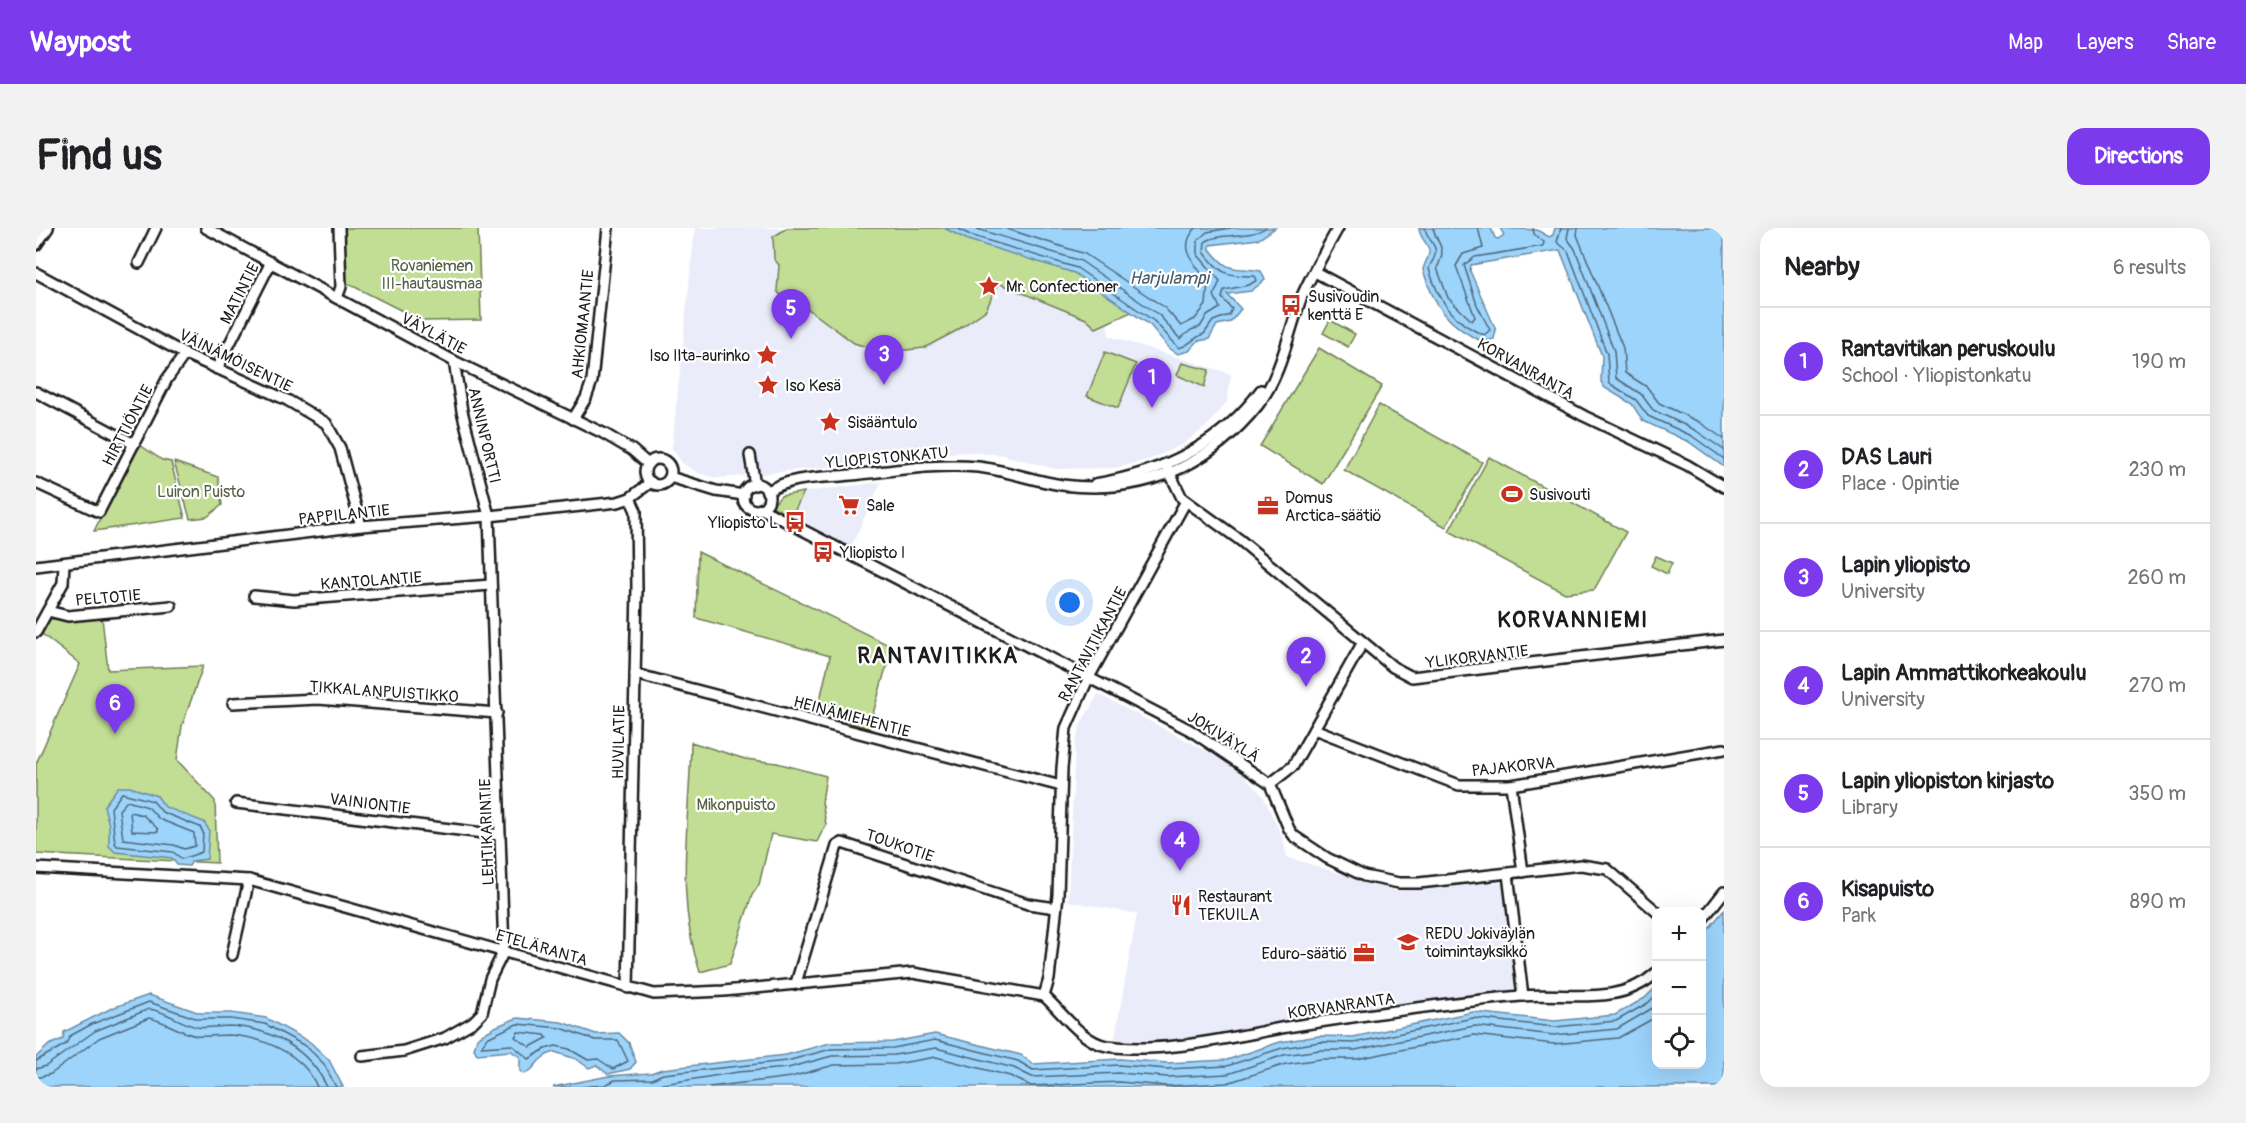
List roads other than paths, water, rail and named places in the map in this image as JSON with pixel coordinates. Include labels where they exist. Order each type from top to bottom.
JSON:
[{"type":"street","points":[[36,245],[48,228]]},
{"type":"street","points":[[139,263],[156,228]]},
{"type":"street","name":"VÄYLÄTIE","points":[[206,228],[454,361],[603,433],[632,450],[648,464]]},
{"type":"street","points":[[337,298],[341,287],[339,228]]},
{"type":"street","name":"AHKIOMAANTIE","points":[[573,419],[592,381],[608,228]]},
{"type":"street","name":"YLIOPISTONKATU","points":[[768,492],[790,482],[945,466],[980,467],[1056,484],[1082,486],[1168,469],[1220,444],[1238,427],[1271,385],[1272,377],[1286,350],[1301,299],[1338,228]]},
{"type":"street","name":"MATINTIE","points":[[217,369],[271,262]]},
{"type":"street","name":"KORVANRANTA","points":[[1315,272],[1584,416],[1687,465],[1724,487]]},
{"type":"street","name":"VÄINÄMÖISENTIE","points":[[36,273],[185,354],[286,400],[326,423],[340,448],[361,526]]},
{"type":"street","name":"HIRTTIÖNTIE","points":[[36,483],[99,512],[167,380],[185,354]]},
{"type":"street","name":"ANNINPORTTI","points":[[454,361],[462,411],[489,516]]},
{"type":"street","points":[[36,392],[134,444]]},
{"type":"street","points":[[750,455],[755,485]]},
{"type":"street","points":[[630,498],[651,482],[664,483],[670,477],[670,469],[663,460],[654,460],[648,464],[646,476],[651,482]]},
{"type":"street","points":[[1168,469],[1178,493],[1186,501]]},
{"type":"street","points":[[670,477],[716,491],[744,495]]},
{"type":"street","points":[[755,485],[762,486],[768,492],[767,503],[762,509],[750,509],[744,503],[744,495],[748,488],[755,485]]},
{"type":"street","name":"PAPPILANTIE","points":[[36,566],[361,526],[489,516],[630,498]]},
{"type":"street","name":"HUVILATIE","points":[[628,988],[636,511],[630,498]]},
{"type":"street","name":"YLIKORVANTIE","points":[[1186,501],[1231,533],[1399,672],[1422,678],[1724,640]]},
{"type":"street","name":"RANTAVITIKANTIE","points":[[1044,996],[1049,980],[1056,908],[1066,728],[1088,679],[1166,542],[1186,501]]},
{"type":"street","name":"JOKIVÄYLÄ","points":[[762,509],[1190,730],[1270,784]]},
{"type":"street","name":"LEHTIKARINTIE","points":[[362,1056],[414,1048],[446,1038],[474,1022],[482,1013],[490,979],[504,951],[489,516]]},
{"type":"street","points":[[36,632],[63,583],[64,563]]},
{"type":"street","name":"KANTOLANTIE","points":[[255,596],[294,600],[491,585]]},
{"type":"street","name":"PELTOTIE","points":[[48,611],[68,616],[171,606]]},
{"type":"street","points":[[1363,642],[1289,770],[1270,784],[1294,836],[1327,858],[1364,876],[1399,883],[1419,883],[1581,865],[1600,866],[1652,908]]},
{"type":"street","name":"HEINÄMIEHENTIE","points":[[635,674],[1061,786]]},
{"type":"street","name":"TIKKALANPUISTIKKO","points":[[234,703],[318,699],[497,713]]},
{"type":"street","name":"PAJAKORVA","points":[[1314,729],[1459,786],[1511,785],[1724,749]]},
{"type":"street","points":[[1511,785],[1524,872]]},
{"type":"street","name":"VAINIONTIE","points":[[236,803],[500,835]]},
{"type":"street","name":"TOUKOTIE","points":[[795,983],[837,846],[842,843],[1028,904],[1056,908]]},
{"type":"street","name":"ETELÄRANTA","points":[[36,868],[249,879],[628,988],[664,996],[913,973],[1044,996]]},
{"type":"street","points":[[1508,874],[1523,996]]},
{"type":"street","points":[[232,956],[249,879]]},
{"type":"street","points":[[1706,914],[1724,892]]},
{"type":"street","name":"KORVANRANTA","points":[[1044,996],[1096,1043],[1116,1047],[1162,1046],[1325,1021],[1523,996],[1609,995],[1631,990],[1652,977]]},
{"type":"water","name":"Harjulampi","points":[[944,228],[1275,228],[1259,239],[1210,245],[1210,249],[1222,263],[1232,268],[1261,271],[1265,280],[1251,291],[1227,294],[1241,309],[1230,322],[1217,325],[1209,339],[1198,341],[1189,351],[1178,354],[1169,348],[1150,325],[1074,273],[968,240]]},
{"type":"water","points":[[1419,228],[1491,228],[1495,238],[1498,239],[1504,235],[1500,228],[1537,230],[1549,237],[1553,235],[1555,228],[1724,228],[1724,467],[1689,442],[1643,421],[1632,404],[1605,388],[1601,382],[1602,356],[1560,250],[1471,265],[1470,271],[1496,330],[1494,339],[1483,342],[1452,322],[1444,314],[1432,294],[1423,270],[1429,251],[1420,235]]},
{"type":"water","points":[[118,787],[130,787],[157,796],[165,807],[204,822],[209,830],[207,859],[192,861],[189,866],[177,865],[172,858],[115,852],[109,846],[109,825],[104,806]]},
{"type":"water","points":[[1724,910],[1724,1087],[553,1087],[609,1076],[651,1073],[662,1069],[786,1055],[830,1043],[893,1042],[935,1034],[1021,1055],[1033,1064],[1120,1059],[1167,1063],[1227,1060],[1280,1042],[1319,1036],[1353,1037],[1473,1012],[1555,1021],[1615,1015],[1645,998],[1652,991],[1652,1069],[1706,1069],[1706,932]]},
{"type":"water","points":[[149,995],[200,1013],[231,1013],[266,1018],[310,1042],[329,1060],[343,1087],[36,1087],[36,1057],[49,1045],[63,1039],[64,1032],[112,1008]]},
{"type":"water","points":[[517,1018],[561,1022],[596,1034],[619,1033],[629,1043],[636,1062],[630,1069],[608,1074],[596,1065],[589,1068],[576,1059],[555,1052],[548,1054],[532,1070],[524,1074],[520,1071],[520,1057],[511,1051],[477,1054],[474,1049],[477,1038]]},
{"type":"place","name":"Mr. Confectioner","points":[[989,286]]},
{"type":"place","name":"Susivoudin kenttä E","points":[[1291,305]]},
{"type":"place","name":"Lapin yliopiston kirjasto","points":[[791,339]]},
{"type":"place","name":"Iso Ilta-aurinko","points":[[767,355]]},
{"type":"place","name":"Iso Kesä","points":[[768,385]]},
{"type":"place","name":"Lapin yliopisto","points":[[884,385]]},
{"type":"place","name":"Rantavitikan peruskoulu","points":[[1152,408]]},
{"type":"place","name":"Sisääntulo","points":[[830,422]]},
{"type":"place","name":"Susivouti","points":[[1512,494]]},
{"type":"place","name":"Sale","points":[[849,505]]},
{"type":"place","name":"Domus Arctica-säätiö","points":[[1268,506]]},
{"type":"place","name":"Yliopisto L","points":[[795,522]]},
{"type":"place","name":"Yliopisto I","points":[[823,552]]},
{"type":"place","name":"DAS Lauri","points":[[1306,687]]},
{"type":"place","name":"Kisapuisto","points":[[115,734]]},
{"type":"place","name":"Lapin Ammattikorkeakoulu","points":[[1180,871]]},
{"type":"place","name":"Restaurant TEKUILA","points":[[1181,905]]},
{"type":"place","name":"REDU Jokiväylän toimintayksikkö","points":[[1408,942]]},
{"type":"place","name":"Eduro-säätiö","points":[[1364,953]]},
{"type":"district","name":"KORVANNIEMI","points":[[1573,619]]},
{"type":"district","name":"RANTAVITIKKA","points":[[938,655]]},
{"type":"park label","name":"Rovaniemen III-hautausmaa","points":[[432,274]]},
{"type":"park label","name":"Luiron Puisto","points":[[201,491]]},
{"type":"park label","name":"Mikonpuisto","points":[[736,804]]}]
